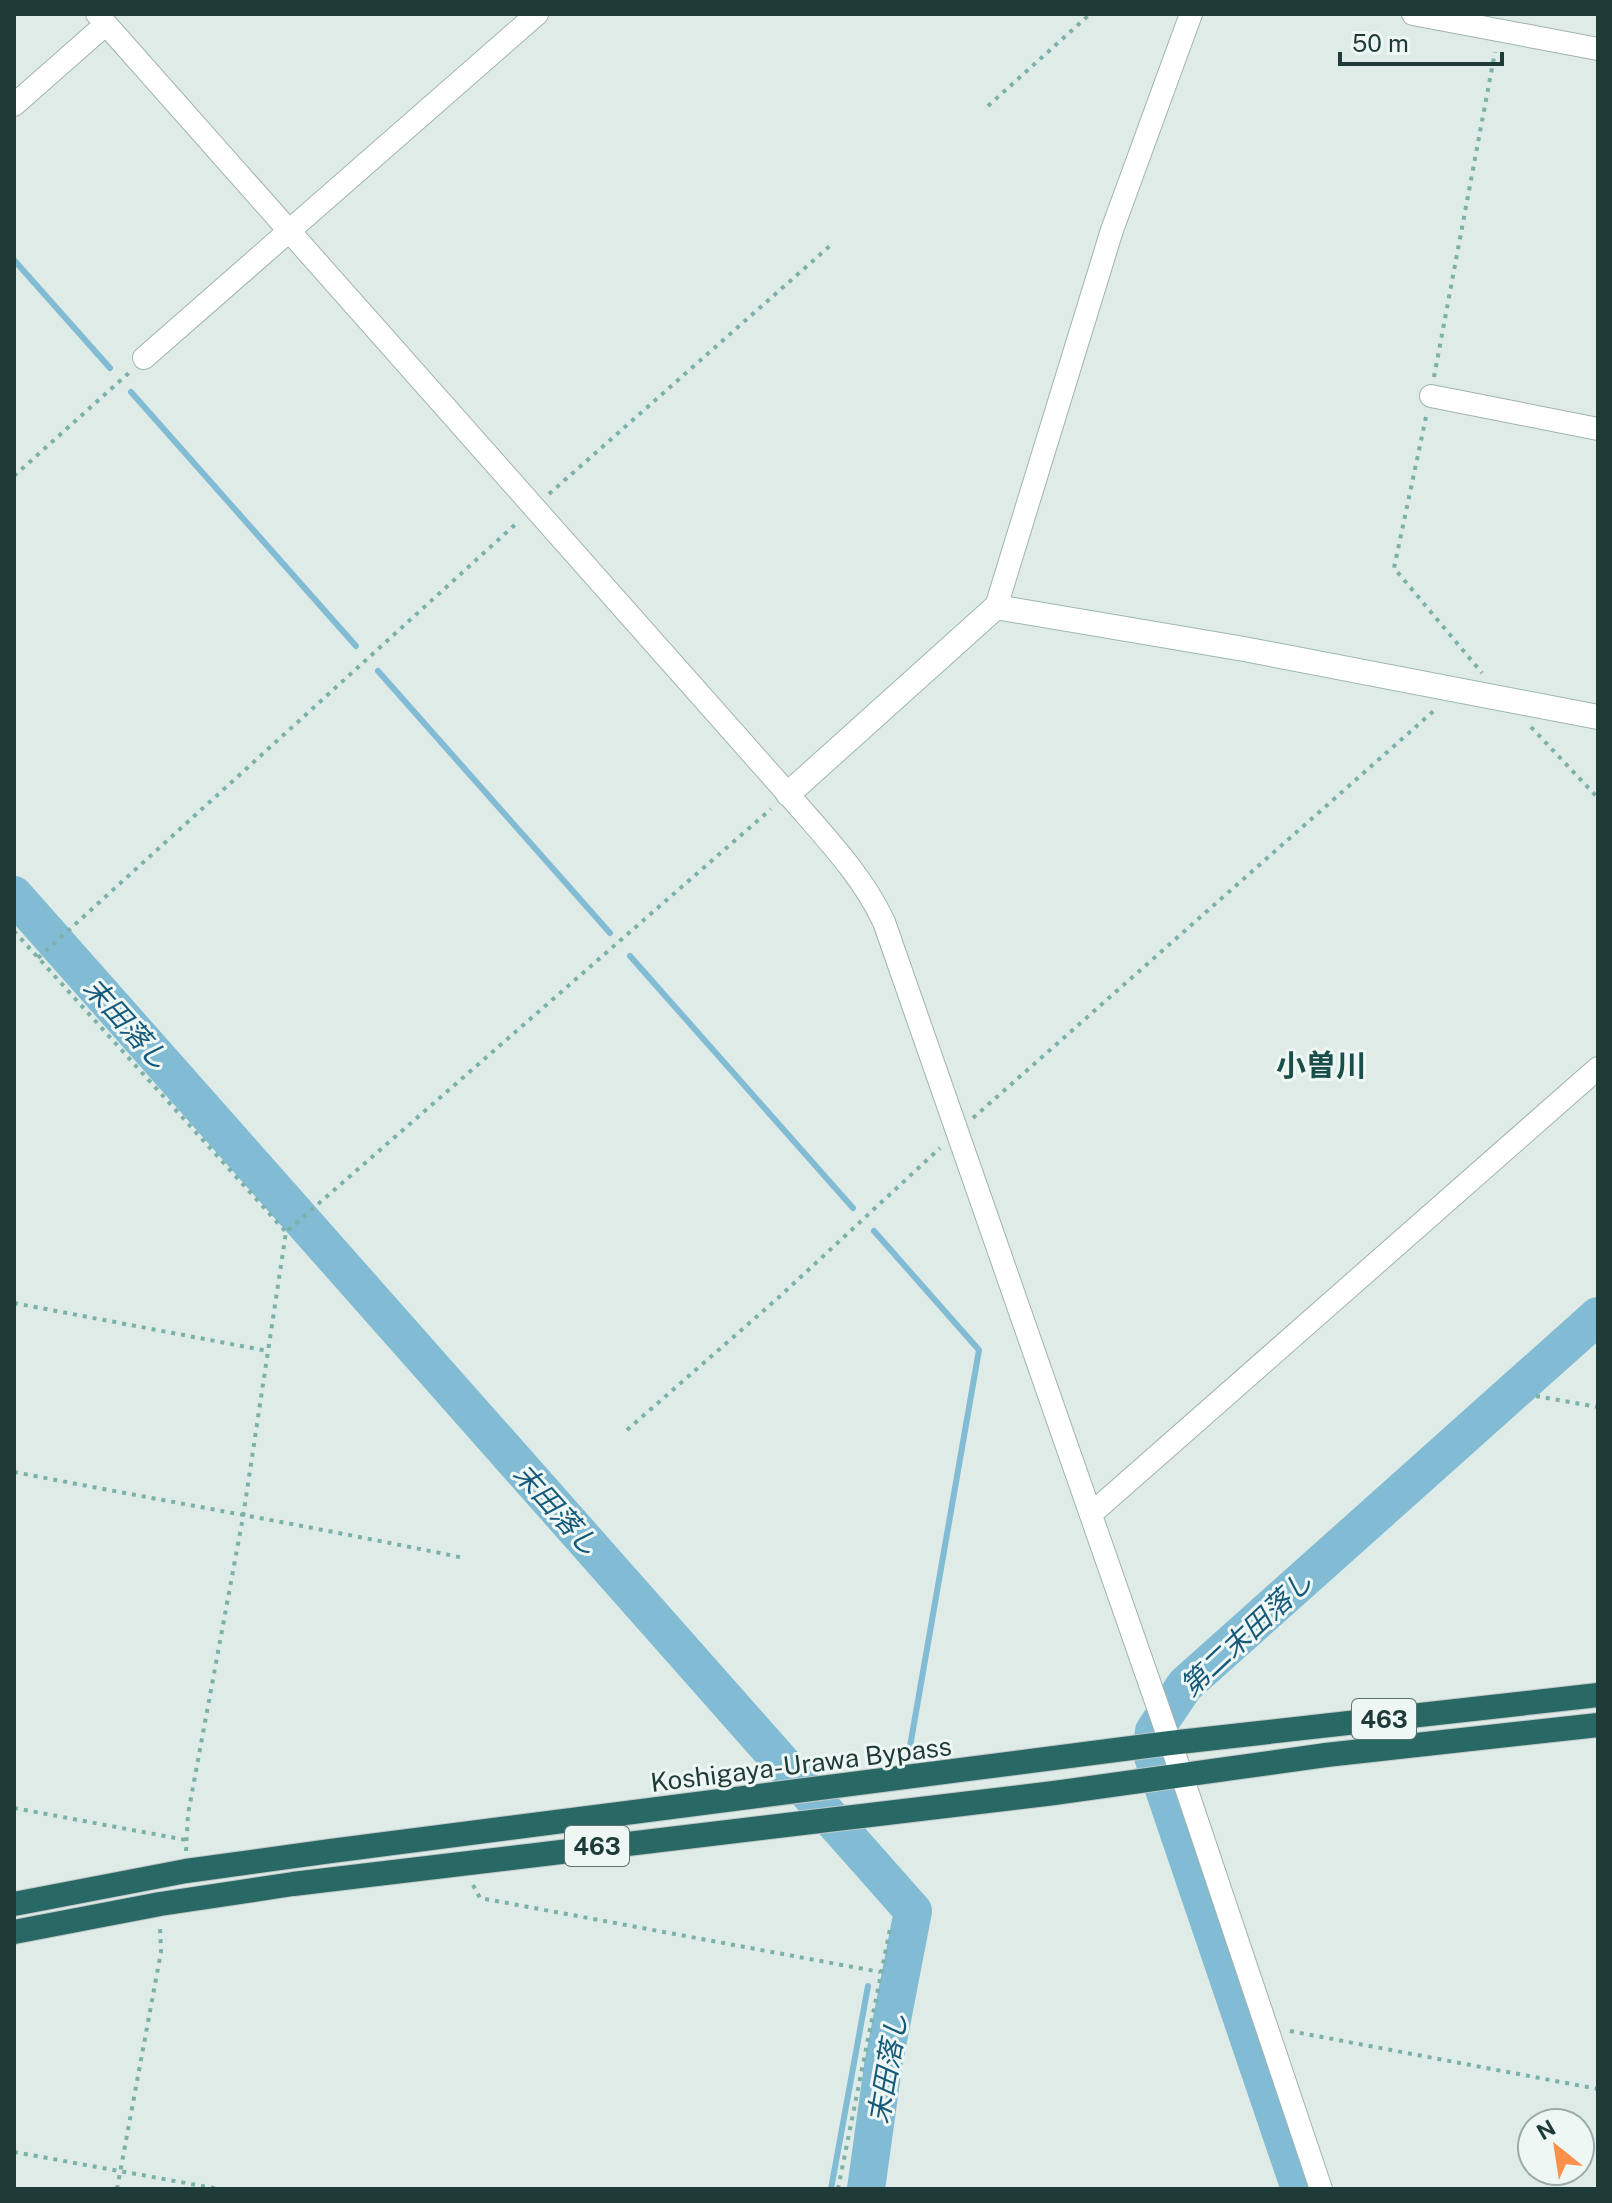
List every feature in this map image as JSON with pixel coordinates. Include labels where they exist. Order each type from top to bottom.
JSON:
[{"type":"highway","name":"Koshigaya-Urawa Bypass","points":[[14,1904],[186,1871],[1170,1743],[1598,1695]]},
{"type":"highway","name":"463","points":[[14,1932],[160,1904],[293,1884],[1182,1776],[1326,1755],[1598,1725]]},
{"type":"street","points":[[144,358],[537,14]]},
{"type":"street","points":[[788,794],[996,607],[1112,230],[1191,14]]},
{"type":"street","points":[[1413,14],[1598,49]]},
{"type":"street","points":[[14,105],[102,19],[788,794],[872,896],[884,922],[1182,1776],[1321,2189]]},
{"type":"street","points":[[1431,396],[1598,429]]},
{"type":"street","points":[[996,607],[1244,649],[1598,717]]},
{"type":"street","points":[[1091,1514],[1598,1068]]},
{"type":"path","points":[[988,106],[1090,14]]},
{"type":"path","points":[[1499,30],[1431,396],[1394,568],[1505,700],[1598,798]]},
{"type":"path","points":[[38,958],[534,508],[832,244]]},
{"type":"path","points":[[14,476],[144,358]]},
{"type":"path","points":[[627,1430],[1457,691]]},
{"type":"path","points":[[14,1808],[186,1840],[188,1814],[243,1517],[286,1232],[788,794]]},
{"type":"path","points":[[14,931],[286,1232]]},
{"type":"path","points":[[14,1303],[268,1351]]},
{"type":"path","points":[[1536,1396],[1598,1407]]},
{"type":"path","points":[[14,1472],[243,1517],[303,1524],[464,1558]]},
{"type":"path","points":[[463,1865],[480,1898],[880,1972]]},
{"type":"path","points":[[117,2189],[161,1952],[160,1904]]},
{"type":"path","points":[[838,2189],[890,1929]]},
{"type":"path","points":[[1266,2024],[1348,2044],[1598,2089]]},
{"type":"path","points":[[14,2152],[219,2189]]},
{"type":"waterway","points":[[14,260],[110,368]]},
{"type":"waterway","points":[[131,392],[356,646]]},
{"type":"waterway","points":[[378,671],[610,933]]},
{"type":"waterway","name":"末田落し","points":[[14,895],[913,1911],[883,2066],[866,2189]]},
{"type":"waterway","points":[[630,956],[853,1208]]},
{"type":"waterway","points":[[874,1231],[979,1350],[908,1758]]},
{"type":"waterway","name":"第二末田落し","points":[[1300,2189],[1152,1754],[1154,1731],[1185,1685],[1598,1316]]},
{"type":"waterway","points":[[831,2189],[868,1986]]},
{"type":"district","name":"小曽川","points":[[1321,1065]]}]
